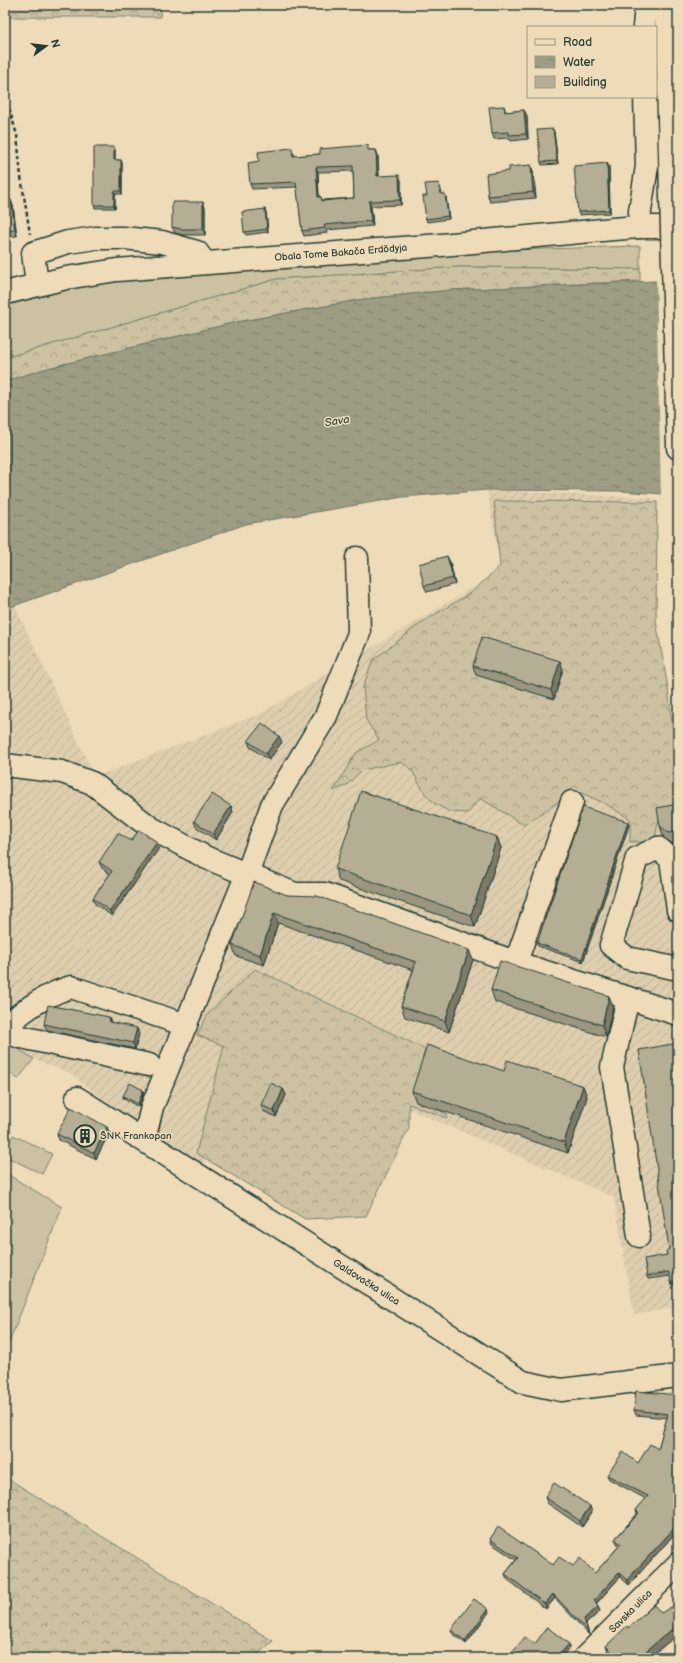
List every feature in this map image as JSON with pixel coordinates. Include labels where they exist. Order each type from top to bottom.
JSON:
[{"type":"main road","points":[[644,26],[646,5]]},
{"type":"main road","points":[[666,5],[678,448]]},
{"type":"main road","points":[[639,227],[641,202],[647,166],[645,98]]},
{"type":"main road","name":"Obala Tome Bakača Erdödyja","points":[[5,293],[66,278],[117,270],[639,227],[678,227]]},
{"type":"main road","points":[[38,284],[33,253],[68,242],[96,238],[123,238],[162,242],[197,252],[205,262]]},
{"type":"main road","points":[[144,1140],[152,1107],[247,874],[272,805],[326,716],[359,633],[357,558]]},
{"type":"main road","points":[[5,765],[62,772],[92,783],[151,828],[207,858],[295,894],[325,894],[516,962],[678,1014]]},
{"type":"main road","points":[[516,962],[572,802]]},
{"type":"main road","points":[[678,910],[671,859],[658,848],[637,858],[611,945],[627,958],[678,969]]},
{"type":"main road","points":[[149,1065],[17,1036],[10,1032],[6,1026],[22,1011],[57,991],[71,987],[186,1025]]},
{"type":"main road","points":[[628,998],[612,1067],[639,1236]]},
{"type":"main road","name":"Galdovačka ulica","points":[[76,1098],[523,1382],[561,1390],[678,1376]]},
{"type":"main road","name":"Savska ulica","points":[[584,1658],[678,1564]]},
{"type":"path","points":[[5,95],[17,135],[21,177],[33,253]]},
{"type":"shaded area","points":[[487,490],[653,498],[657,640],[678,818],[678,1307],[634,1315],[614,1197],[259,1045],[201,1168],[136,1126],[70,1073],[34,1059],[5,1041],[5,609],[15,606],[95,777],[260,714],[501,571]]},
{"type":"green space","points":[[5,5],[161,5],[160,17],[5,17]]},
{"type":"green space","points":[[640,246],[640,269],[460,267],[277,279],[5,358],[5,306],[97,282],[510,250]]},
{"type":"green space","points":[[460,267],[640,269],[640,281],[451,290],[364,299],[232,323],[48,368],[5,381],[5,358],[277,279]]},
{"type":"green space","points":[[494,501],[657,502],[656,621],[668,688],[678,777],[678,804],[660,814],[654,842],[630,842],[630,819],[606,804],[582,793],[564,798],[524,825],[480,798],[468,813],[450,812],[434,803],[426,795],[411,769],[401,762],[362,770],[347,785],[333,791],[356,753],[379,740],[366,720],[363,687],[373,660],[421,623],[472,592],[500,566]]},
{"type":"green space","points":[[255,969],[440,1056],[414,1097],[448,1115],[447,1118],[409,1104],[409,1128],[366,1216],[305,1219],[196,1153],[224,1046],[197,1035],[208,1014]]},
{"type":"green space","points":[[5,1041],[34,1059],[18,1079],[5,1070]]},
{"type":"green space","points":[[13,1135],[52,1154],[42,1174],[5,1156],[5,1152]]},
{"type":"green space","points":[[5,1173],[62,1207],[5,1353]]},
{"type":"green space","points":[[5,1477],[273,1641],[253,1658],[5,1658]]},
{"type":"water","name":"Sava","points":[[678,280],[678,495],[619,491],[487,490],[403,497],[246,524],[5,609],[5,381],[48,368],[232,323],[364,299],[451,290]]},
{"type":"pier","points":[[656,278],[678,278],[678,497],[661,496]]},
{"type":"building","points":[[504,106],[505,112],[524,110],[526,134],[509,135],[509,132],[492,133],[489,107]]},
{"type":"building","points":[[553,129],[557,161],[541,162],[537,130]]},
{"type":"building","points":[[368,145],[368,150],[376,150],[377,176],[399,175],[400,200],[369,201],[371,221],[324,225],[325,228],[302,231],[296,182],[250,184],[248,163],[259,161],[258,152],[292,148],[293,156],[320,154],[320,149]],"holes":[[[353,166],[354,198],[322,201],[321,197],[318,197],[316,167]]]},
{"type":"building","points":[[94,147],[114,147],[114,160],[121,160],[121,191],[114,191],[114,205],[94,205]]},
{"type":"building","points":[[607,163],[609,210],[578,212],[574,166]]},
{"type":"building","points":[[531,165],[533,192],[488,196],[486,174],[509,171],[509,167]]},
{"type":"building","points":[[439,183],[441,194],[445,194],[448,216],[426,219],[423,196],[427,196],[425,184]]},
{"type":"building","points":[[11,200],[15,230],[5,231],[5,201]]},
{"type":"building","points":[[172,202],[203,202],[203,229],[181,229],[172,227]]},
{"type":"building","points":[[265,209],[267,229],[244,232],[242,212]]},
{"type":"building","points":[[447,556],[453,578],[424,586],[419,564]]},
{"type":"building","points":[[482,637],[560,661],[551,690],[473,666]]},
{"type":"building","points":[[262,723],[279,736],[266,754],[248,741]]},
{"type":"building","points":[[361,791],[497,837],[471,915],[335,869]]},
{"type":"building","points":[[212,794],[231,806],[213,834],[194,821]]},
{"type":"building","points":[[678,804],[678,831],[669,833],[660,826],[657,808]]},
{"type":"building","points":[[583,807],[628,822],[582,959],[537,943]]},
{"type":"building","points":[[139,830],[157,842],[110,911],[93,898],[112,871],[99,862],[118,833],[131,841]]},
{"type":"building","points":[[254,882],[287,895],[317,896],[469,950],[445,1021],[401,1006],[416,962],[274,913],[260,955],[232,945]]},
{"type":"building","points":[[500,961],[609,996],[602,1025],[491,990]]},
{"type":"building","points":[[48,1005],[109,1017],[110,1022],[137,1028],[133,1043],[44,1024]]},
{"type":"building","points":[[678,1043],[678,1281],[671,1282],[669,1272],[647,1276],[644,1259],[667,1255],[666,1251],[669,1249],[639,1050]]},
{"type":"building","points":[[427,1045],[504,1071],[507,1060],[583,1086],[564,1142],[412,1091]]},
{"type":"building","points":[[130,1083],[143,1090],[138,1104],[123,1096]]},
{"type":"building","points":[[271,1083],[283,1089],[274,1111],[261,1105]]},
{"type":"building","name":"ŠNK Frankopan","points":[[71,1107],[107,1127],[94,1153],[57,1134]]},
{"type":"building","points":[[636,1391],[678,1395],[678,1524],[627,1580],[619,1573],[594,1600],[598,1607],[584,1619],[588,1631],[553,1594],[545,1604],[505,1574],[518,1558],[490,1539],[498,1527],[553,1565],[559,1557],[573,1566],[580,1558],[595,1573],[621,1544],[615,1539],[639,1513],[636,1510],[648,1496],[607,1475],[623,1452],[638,1463],[650,1444],[658,1449],[668,1414],[634,1410]]},
{"type":"building","points":[[554,1483],[590,1506],[580,1521],[545,1497]]},
{"type":"building","points":[[474,1599],[488,1609],[465,1641],[451,1630]]},
{"type":"building","points":[[678,1603],[678,1624],[638,1658],[634,1658],[633,1654],[630,1658],[618,1658],[606,1646],[627,1626],[628,1628],[654,1605],[661,1613]]},
{"type":"building","points":[[547,1627],[569,1644],[556,1658],[508,1658],[525,1637],[535,1644]]},
{"type":"place","name":"ŠNK Frankopan","points":[[85,1136]]}]
